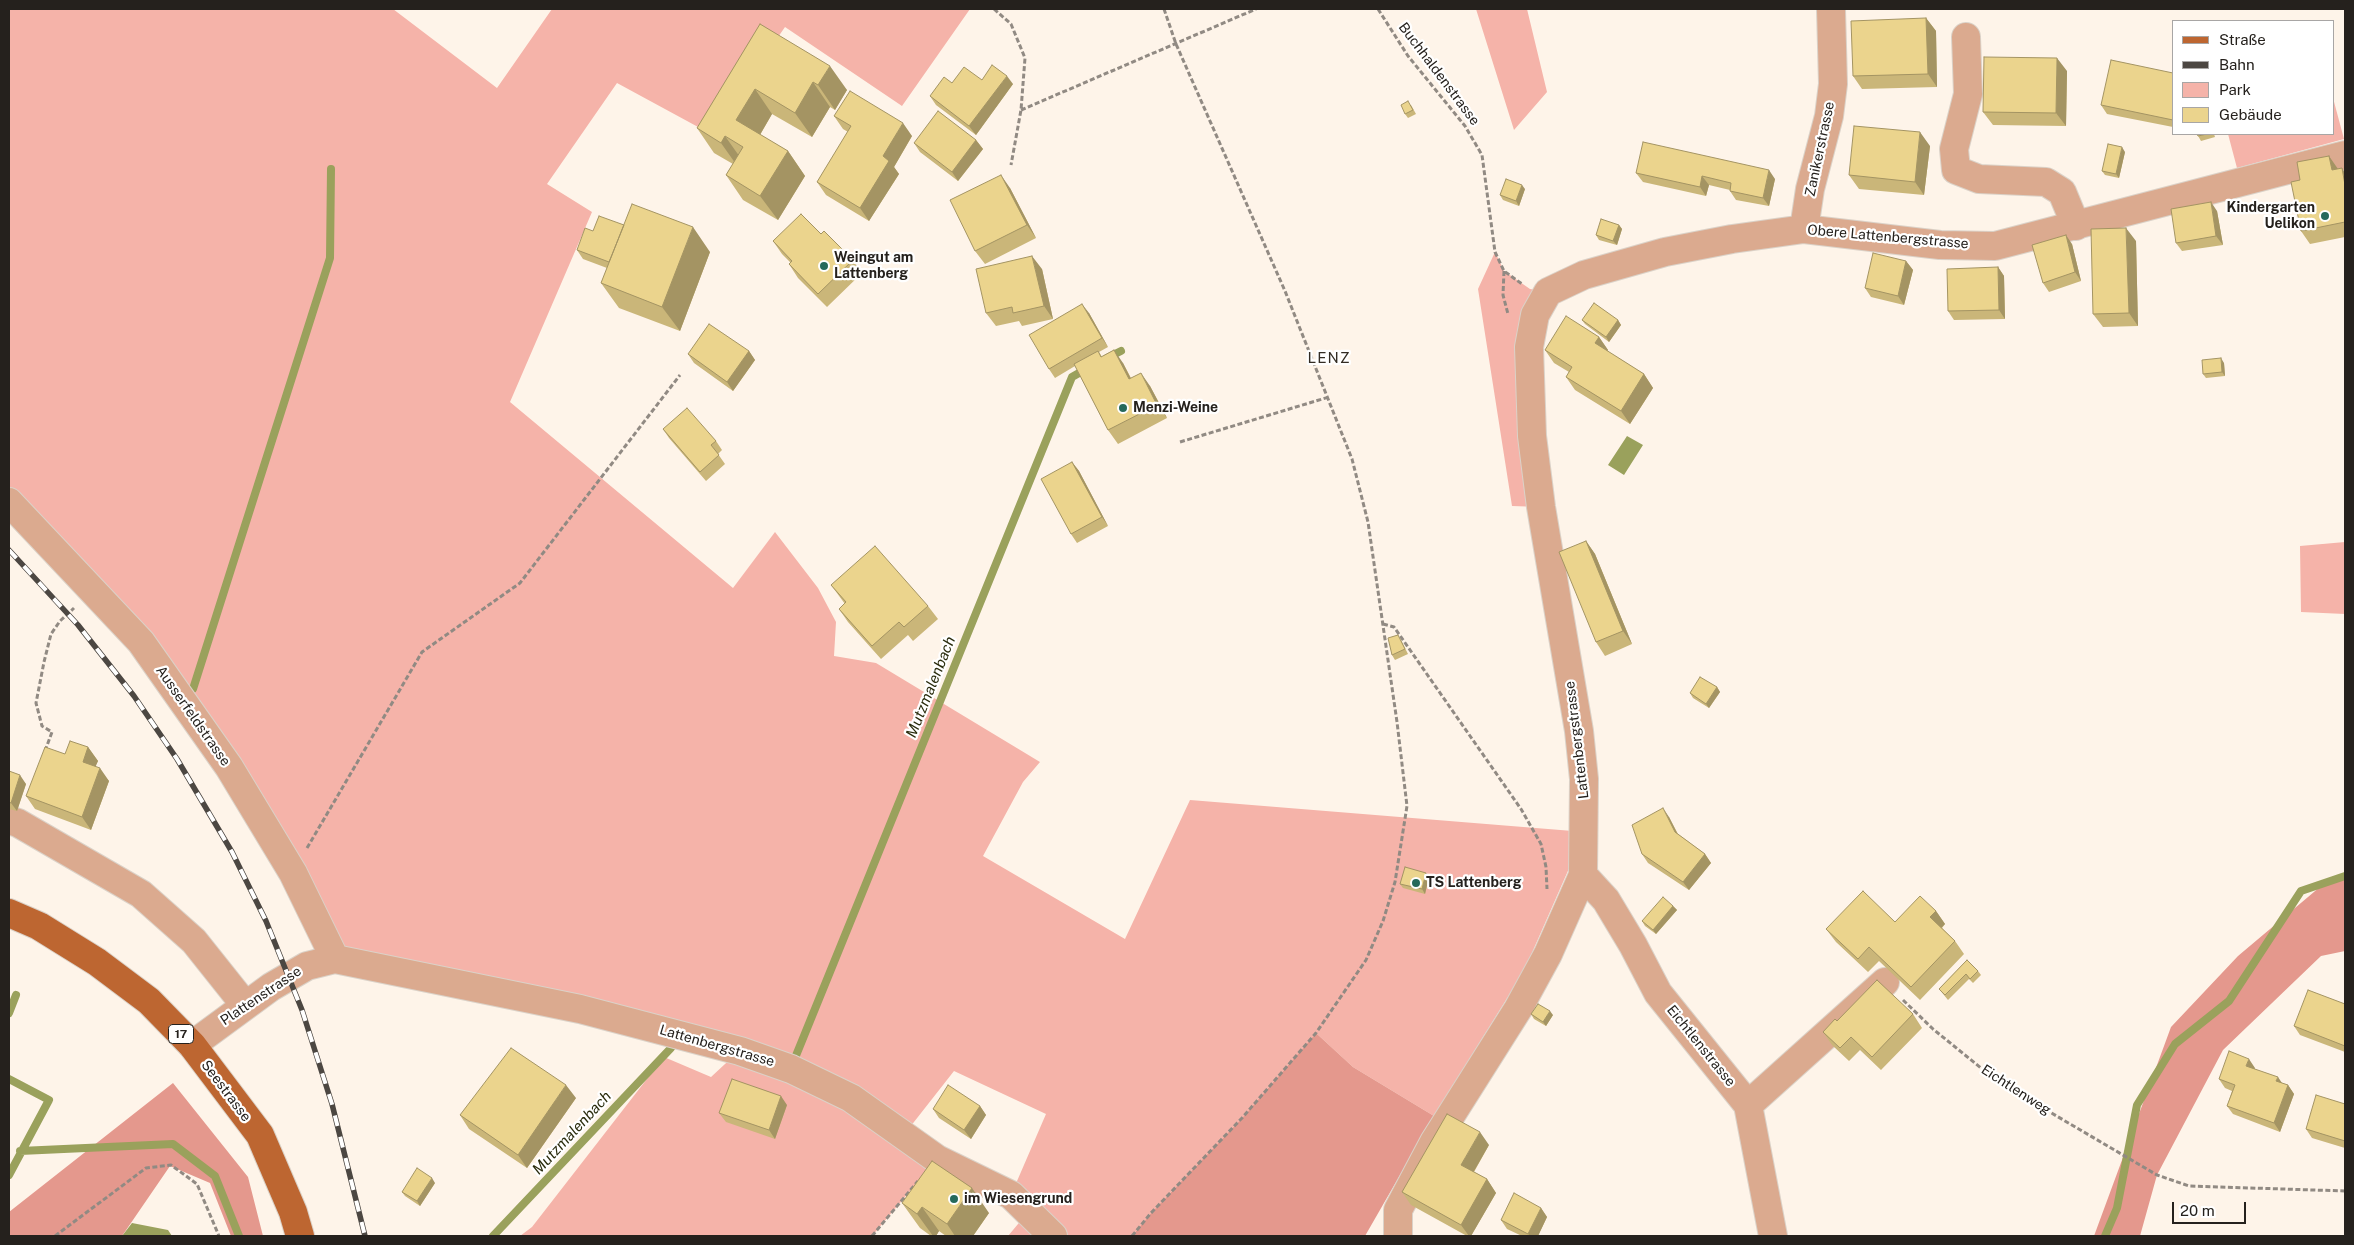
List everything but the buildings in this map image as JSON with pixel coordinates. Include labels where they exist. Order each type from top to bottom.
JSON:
[{"type":"main road","name":"Seestrasse","points":[[9,913],[39,926],[97,962],[149,1001],[192,1045],[260,1135],[294,1212],[300,1236]]},
{"type":"street","name":"Zanikerstrasse","points":[[1804,229],[1810,189],[1829,116],[1833,84],[1831,9]]},
{"type":"street","points":[[1966,37],[1968,94],[1954,149],[1956,170],[1979,179],[2046,182],[2062,192],[2076,226]]},
{"type":"street","name":"Obere Lattenbergstrasse","points":[[1548,292],[1584,275],[1665,252],[1732,238],[1804,229],[1940,245],[1995,246],[2345,155]]},
{"type":"street","name":"Lattenbergstrasse","points":[[1398,1236],[1398,1210],[1434,1142],[1518,1009],[1548,954],[1582,875],[1584,779],[1579,731],[1540,507],[1532,436],[1529,347],[1535,316],[1548,292]]},
{"type":"street","name":"Ausserfeldstrasse","points":[[9,502],[141,642],[229,767],[292,873],[336,959]]},
{"type":"street","points":[[9,820],[18,823],[141,894],[194,941],[245,1005]]},
{"type":"street","name":"Eichtlenstrasse","points":[[1582,875],[1606,900],[1633,945],[1658,993],[1748,1105],[1773,1236]]},
{"type":"street","name":"Lattenbergstrasse","points":[[336,959],[580,1009],[740,1051],[791,1069],[851,1098],[937,1159],[1011,1195],[1054,1236]]},
{"type":"street","name":"Plattenstrasse","points":[[192,1045],[245,1005],[307,966],[336,959]]},
{"type":"street","points":[[1748,1105],[1885,982]]},
{"type":"path","points":[[994,9],[1010,24],[1025,58],[1021,110],[1011,164]]},
{"type":"path","points":[[1132,1236],[1151,1213],[1242,1118],[1316,1033],[1366,960],[1384,921],[1395,882],[1407,806],[1368,522],[1352,459],[1329,397],[1176,44],[1164,9]]},
{"type":"path","points":[[1021,110],[1256,9]]},
{"type":"path","name":"Buchhaldenstrasse","points":[[1378,9],[1408,56],[1465,126],[1482,155],[1495,252],[1504,271]]},
{"type":"path","points":[[292,873],[422,652],[520,583],[680,375]]},
{"type":"path","points":[[1180,442],[1329,397]]},
{"type":"path","points":[[42,759],[52,732],[42,726],[36,703],[48,645],[60,621],[95,593]]},
{"type":"path","points":[[1383,624],[1394,627],[1521,809],[1541,844],[1546,867],[1547,901],[1554,914],[1562,922]]},
{"type":"path","name":"Eichtlenweg","points":[[1885,982],[1933,1030],[1997,1081],[2157,1175],[2189,1186],[2345,1191]]},
{"type":"path","points":[[872,1236],[937,1159]]},
{"type":"path","points":[[55,1236],[146,1168],[171,1165],[197,1184],[219,1236]]},
{"type":"green space","points":[[9,9],[393,9],[497,88],[552,9],[970,9],[902,106],[785,27],[711,134],[617,83],[547,184],[592,212],[510,402],[733,588],[775,532],[818,588],[836,622],[834,656],[876,663],[1040,762],[1023,782],[983,856],[1125,939],[1190,800],[1585,832],[1524,971],[1434,1116],[1353,1067],[1316,1033],[1242,1118],[1151,1213],[1132,1236],[1008,1236],[1028,1212],[1011,1195],[1046,1114],[954,1071],[903,1136],[937,1159],[872,1236],[520,1236],[532,1227],[664,1057],[711,1077],[739,1051],[335,959],[229,767],[9,502]]},
{"type":"green space","points":[[1476,9],[1527,9],[1547,92],[1514,130]]},
{"type":"green space","points":[[2334,102],[2344,139],[2237,168],[2228,135],[2334,135]]},
{"type":"green space","points":[[1495,252],[1504,271],[1530,289],[1548,292],[1535,315],[1541,507],[1512,506],[1478,289]]},
{"type":"green space","points":[[2345,542],[2345,614],[2301,612],[2300,546]]},
{"type":"shaded area","points":[[1627,436],[1643,445],[1624,475],[1608,465]]},
{"type":"shaded area","points":[[2345,878],[2345,951],[2321,956],[2223,1050],[2157,1175],[2140,1236],[2094,1236],[2171,1027],[2238,956],[2327,881]]},
{"type":"shaded area","points":[[1316,1033],[1353,1067],[1434,1116],[1365,1236],[1132,1236],[1151,1213],[1242,1118]]},
{"type":"shaded area","points":[[173,1083],[248,1177],[263,1236],[231,1236],[210,1183],[170,1166],[122,1236],[9,1236],[9,1212]]},
{"type":"shaded area","points":[[132,1223],[168,1230],[172,1236],[122,1236]]},
{"type":"waterway","points":[[193,689],[330,258],[331,169]]},
{"type":"waterway","name":"Mutzmalenbach","points":[[1107,358],[1121,351]]},
{"type":"waterway","name":"Mutzmalenbach","points":[[795,1058],[1072,377],[1086,369]]},
{"type":"waterway","points":[[2105,1236],[2117,1208],[2137,1105],[2175,1044],[2229,1001],[2301,891],[2345,876]]},
{"type":"waterway","points":[[9,1013],[16,995]]},
{"type":"waterway","name":"Mutzmalenbach","points":[[493,1236],[671,1048]]},
{"type":"waterway","points":[[9,1079],[49,1100],[9,1175]]},
{"type":"waterway","points":[[20,1151],[173,1144],[215,1176],[239,1236]]},
{"type":"railway","points":[[9,550],[78,625],[134,696],[177,759],[232,852],[266,921],[302,1010],[332,1104],[365,1236]]},
{"type":"place","name":"Kindergarten Uelikon","points":[[2325,216]]},
{"type":"place","name":"Weingut am Lattenberg","points":[[824,266]]},
{"type":"place","name":"Menzi-Weine","points":[[1123,408]]},
{"type":"place","name":"TS Lattenberg","points":[[1416,883]]},
{"type":"place","name":"im Wiesengrund","points":[[954,1199]]},
{"type":"district","name":"LENZ","points":[[1329,358]]}]
